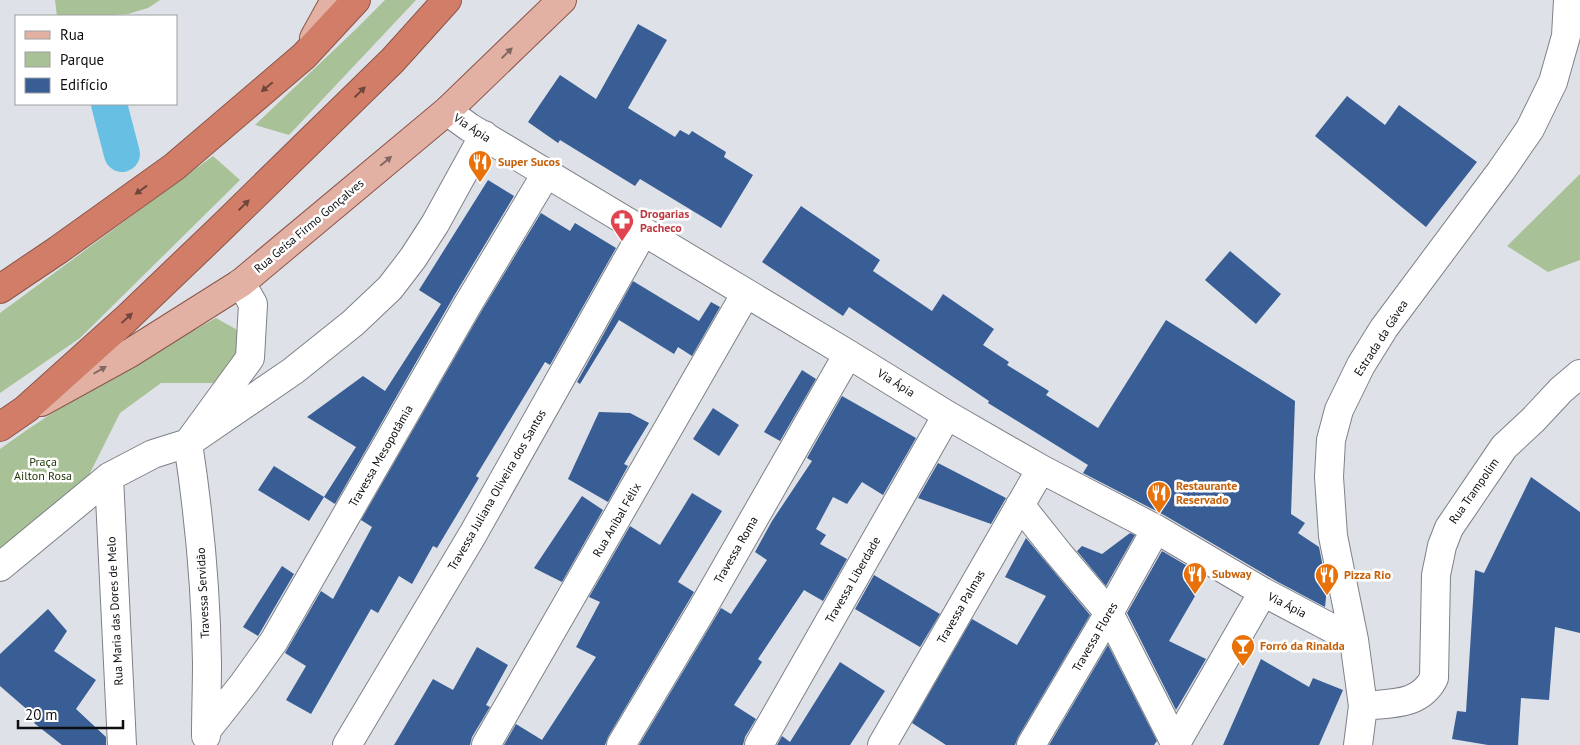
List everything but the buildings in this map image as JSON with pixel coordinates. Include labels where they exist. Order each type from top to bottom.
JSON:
[{"type":"highway","points":[[0,289],[58,250],[174,166],[304,56],[356,0]]},
{"type":"highway","points":[[0,427],[26,410],[226,223],[393,60],[446,0]]},
{"type":"main road","points":[[304,56],[335,0]]},
{"type":"main road","name":"Rua Geísa Firmo Gonçalves","points":[[26,410],[121,358],[241,283],[446,111],[562,0]]},
{"type":"street","name":"Estrada da Gávea","points":[[1358,745],[1363,706],[1354,640],[1333,536],[1330,477],[1331,440],[1339,410],[1361,365],[1384,328],[1530,129],[1553,82],[1566,36],[1568,0]]},
{"type":"street","name":"Via Ápia","points":[[446,111],[546,174],[947,415],[1041,469],[1156,529],[1263,592],[1354,640]]},
{"type":"street","points":[[0,567],[109,477],[153,454],[188,443],[293,371],[353,324],[390,288],[413,258],[435,224],[484,135]]},
{"type":"street","name":"Travessa Mesopotâmia","points":[[206,738],[274,641],[468,304],[546,174]]},
{"type":"street","name":"Travessa Juliana Oliveira dos Santos","points":[[347,745],[473,534],[643,232]]},
{"type":"street","points":[[188,443],[250,358],[253,304],[241,283]]},
{"type":"street","name":"Rua Aníbal Félix","points":[[486,745],[746,293]]},
{"type":"street","name":"Travessa Roma","points":[[621,745],[700,613],[848,354]]},
{"type":"street","name":"Rua Trampolim","points":[[1363,706],[1411,700],[1429,687],[1434,678],[1436,575],[1442,546],[1449,528],[1504,447],[1533,420],[1560,390],[1580,374]]},
{"type":"street","name":"Travessa Liberdade","points":[[759,745],[947,415]]},
{"type":"street","name":"Travessa Servidão","points":[[188,443],[200,548],[207,663],[206,738]]},
{"type":"street","name":"Travessa Palmas","points":[[882,745],[1041,469]]},
{"type":"street","name":"Rua Maria das Dores de Melo","points":[[109,477],[122,745]]},
{"type":"street","points":[[1020,504],[1059,554],[1109,612],[1176,745]]},
{"type":"street","name":"Travessa Flores","points":[[1032,745],[1156,529]]},
{"type":"street","points":[[1176,745],[1263,592]]},
{"type":"green space","points":[[55,0],[160,0],[148,8],[128,14],[57,15]]},
{"type":"green space","points":[[385,0],[416,0],[289,135],[255,125],[355,30]]},
{"type":"green space","points":[[213,156],[240,180],[80,338],[0,393],[0,313]]},
{"type":"green space","points":[[1580,174],[1580,260],[1548,272],[1507,246]]},
{"type":"green space","name":"Praça Ailton Rosa","points":[[216,318],[239,331],[246,360],[218,383],[161,383],[120,413],[80,493],[0,553],[0,449],[79,396]]},
{"type":"waterway","points":[[109,105],[122,154]]},
{"type":"place","name":"Super Sucos","points":[[480,183]]},
{"type":"place","name":"Drogarias Pacheco","points":[[622,242]]},
{"type":"place","name":"Restaurante Reservado","points":[[1159,514]]},
{"type":"place","name":"Subway","points":[[1195,595]]},
{"type":"place","name":"Pizza Rio","points":[[1327,596]]},
{"type":"place","name":"Forró da Rinalda","points":[[1243,667]]}]
